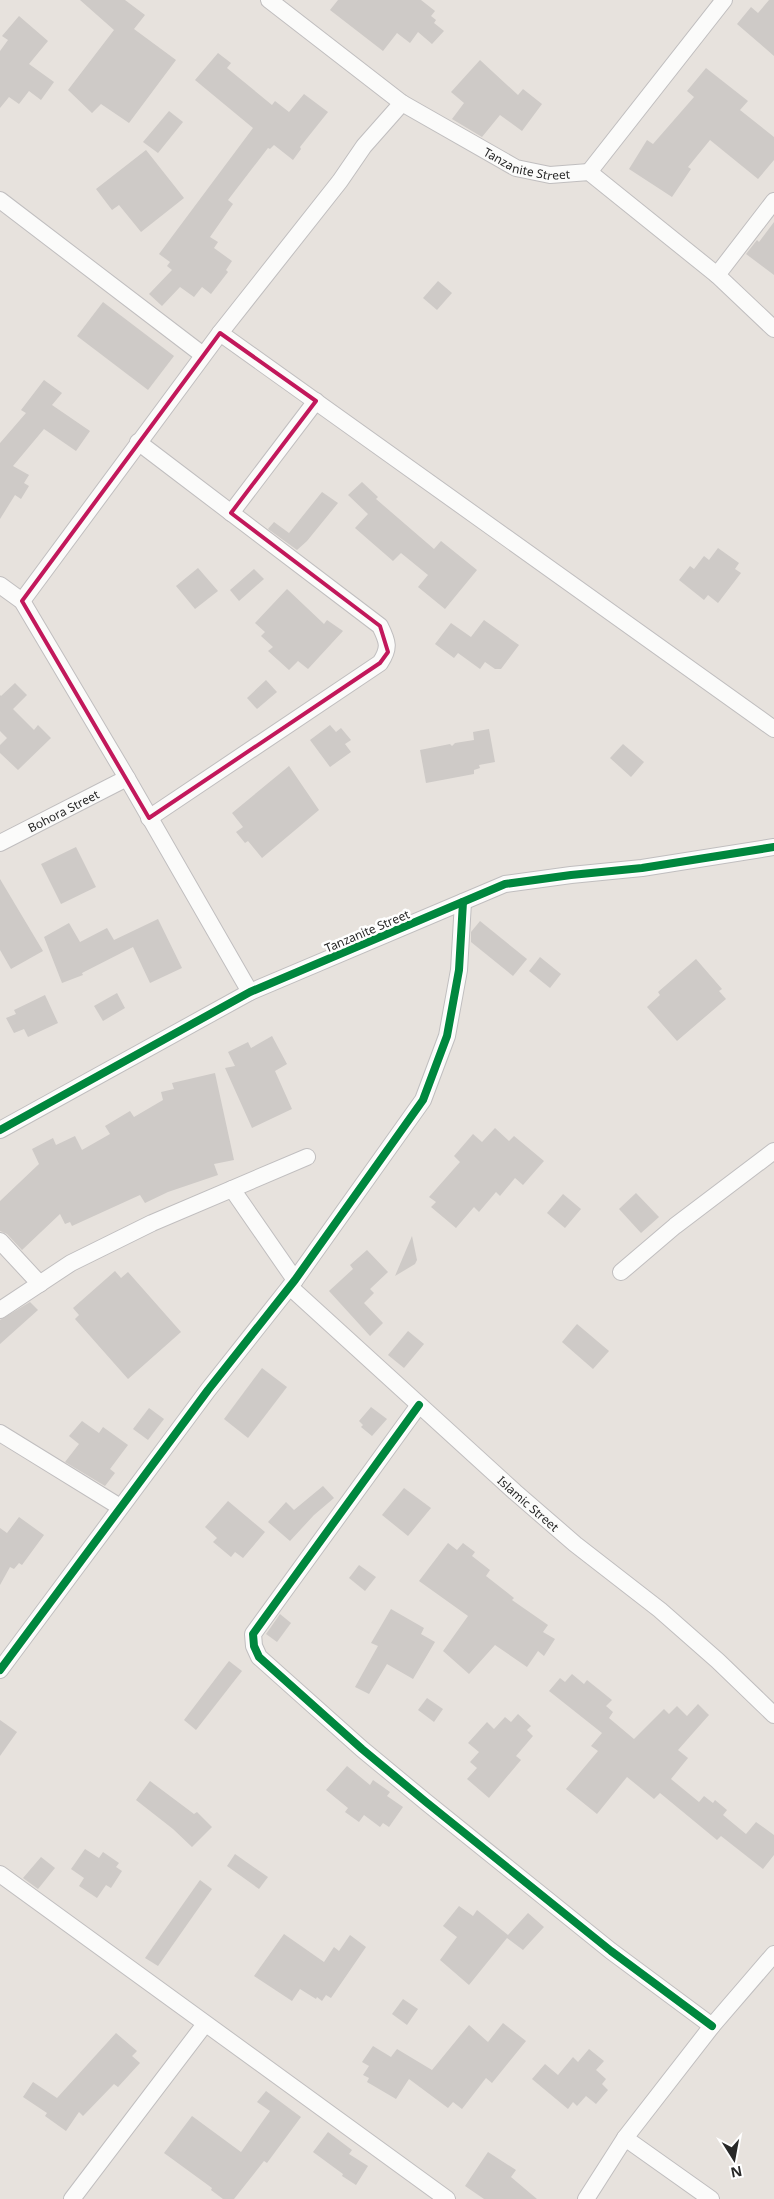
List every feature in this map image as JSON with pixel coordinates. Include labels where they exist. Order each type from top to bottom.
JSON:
[{"type":"street","name":"Tanzanite Street","points":[[269,0],[402,103],[516,168],[550,175],[589,172],[717,275],[774,329]]},
{"type":"street","points":[[589,172],[724,0]]},
{"type":"street","points":[[22,601],[203,355],[340,182],[364,146],[402,103]]},
{"type":"street","points":[[0,200],[203,355]]},
{"type":"street","points":[[717,275],[774,201]]},
{"type":"street","points":[[220,333],[774,729]]},
{"type":"street","points":[[231,513],[316,402]]},
{"type":"street","points":[[138,442],[380,626],[387,639],[388,652],[380,663],[150,818]]},
{"type":"street","points":[[0,585],[22,601],[127,778],[250,992]]},
{"type":"street","name":"Bohora Street","points":[[0,843],[127,778]]},
{"type":"street","name":"Tanzanite Street","points":[[0,1130],[250,992],[505,884],[642,868],[774,847]]},
{"type":"street","points":[[0,1670],[208,1390],[292,1284],[423,1100],[447,1036],[459,970],[463,902]]},
{"type":"street","points":[[621,1272],[675,1226],[774,1151]]},
{"type":"street","points":[[0,1310],[71,1263],[152,1223],[307,1157]]},
{"type":"street","name":"Islamic Street","points":[[232,1189],[292,1284],[419,1405],[575,1544],[660,1610],[774,1715]]},
{"type":"street","points":[[0,1241],[40,1284]]},
{"type":"street","points":[[419,1405],[253,1634],[254,1646],[259,1657],[362,1749],[434,1808],[611,1951],[712,2026]]},
{"type":"street","points":[[0,1432],[120,1507]]},
{"type":"street","points":[[0,1874],[447,2199]]},
{"type":"street","points":[[586,2199],[625,2138],[712,2026],[774,1954]]},
{"type":"street","points":[[72,2199],[205,2024]]},
{"type":"street","points":[[625,2138],[711,2199]]},
{"type":"highlighted area","points":[[220,333],[316,401],[231,513],[380,626],[388,652],[380,663],[149,818],[22,601]]},
{"type":"building","points":[[80,0],[125,0],[145,15],[134,29],[176,60],[129,123],[101,104],[92,113],[68,90],[114,30]]},
{"type":"building","points":[[338,0],[421,0],[435,11],[431,16],[436,20],[434,23],[444,31],[432,44],[418,32],[410,43],[397,33],[383,51],[330,10]]},
{"type":"building","points":[[769,0],[774,0],[774,56],[737,24],[751,7],[758,13]]},
{"type":"building","points":[[19,16],[48,41],[29,64],[54,82],[41,100],[29,91],[19,104],[9,97],[0,108],[0,51],[8,40],[2,36]]},
{"type":"building","points":[[218,53],[231,63],[227,68],[272,105],[275,101],[289,112],[304,94],[328,112],[300,147],[301,149],[293,160],[274,145],[270,149],[268,148],[228,200],[233,204],[210,237],[218,242],[214,248],[232,261],[226,270],[228,272],[211,294],[202,287],[194,297],[180,287],[162,306],[149,294],[172,270],[167,266],[170,262],[159,254],[253,128],[195,80]]},
{"type":"building","points":[[480,60],[518,95],[523,89],[542,104],[522,131],[500,115],[482,137],[452,119],[464,103],[451,92]]},
{"type":"building","points":[[706,68],[748,101],[740,110],[774,137],[774,160],[758,179],[710,140],[688,167],[691,169],[672,197],[629,169],[647,140],[653,144],[694,97],[687,91]]},
{"type":"building","points":[[169,111],[183,122],[158,153],[143,142]]},
{"type":"building","points":[[146,150],[184,198],[141,232],[119,205],[112,210],[96,189]]},
{"type":"building","points":[[774,222],[774,275],[746,254],[757,240],[759,242]]},
{"type":"building","points":[[438,281],[452,293],[437,310],[423,298]]},
{"type":"building","points":[[103,302],[174,356],[148,390],[77,336]]},
{"type":"building","points":[[44,380],[62,393],[52,405],[90,431],[76,451],[44,429],[13,466],[29,475],[24,483],[29,486],[21,499],[15,495],[0,519],[0,443],[26,413],[21,410]]},
{"type":"building","points":[[362,482],[378,497],[376,499],[434,549],[441,541],[477,570],[445,609],[418,587],[428,575],[401,553],[393,561],[355,528],[368,514],[348,495]]},
{"type":"building","points":[[322,492],[338,503],[307,541],[297,550],[268,529],[274,522],[289,533]]},
{"type":"building","points":[[718,548],[739,563],[735,569],[741,573],[718,603],[708,595],[704,600],[679,580],[690,566],[694,569],[704,556],[709,560]]},
{"type":"building","points":[[198,568],[218,591],[195,609],[176,586]]},
{"type":"building","points":[[254,569],[264,579],[239,601],[230,590]]},
{"type":"building","points":[[287,589],[324,624],[327,620],[343,631],[308,669],[298,661],[289,670],[268,651],[273,647],[261,636],[265,632],[255,623]]},
{"type":"building","points":[[484,620],[519,645],[501,669],[495,669],[485,662],[480,669],[458,653],[454,658],[435,644],[451,623],[471,637]]},
{"type":"building","points":[[266,680],[277,692],[257,709],[247,698]]},
{"type":"building","points":[[15,683],[27,695],[13,709],[34,730],[38,725],[51,738],[18,770],[0,753],[0,745],[7,738],[0,731],[0,695]]},
{"type":"building","points":[[330,725],[336,732],[341,728],[351,740],[345,744],[351,752],[330,767],[310,740]]},
{"type":"building","points":[[489,729],[495,762],[479,765],[480,768],[474,770],[474,774],[426,783],[420,750],[450,744],[452,746],[455,743],[474,740],[473,732]]},
{"type":"building","points":[[623,744],[644,762],[631,777],[610,758]]},
{"type":"building","points":[[289,766],[319,810],[262,858],[248,841],[245,843],[236,832],[243,827],[232,813]]},
{"type":"building","points":[[76,847],[96,887],[61,904],[41,864]]},
{"type":"building","points":[[0,879],[43,951],[11,969],[0,950]]},
{"type":"building","points":[[158,919],[182,968],[150,983],[133,947],[82,973],[83,975],[62,983],[44,937],[69,923],[80,942],[107,928],[114,940]]},
{"type":"building","points":[[480,921],[527,959],[513,976],[471,942],[471,932]]},
{"type":"building","points":[[540,957],[561,974],[550,988],[529,971]]},
{"type":"building","points":[[696,959],[722,989],[719,991],[726,999],[677,1041],[647,1007],[660,995],[658,992]]},
{"type":"building","points":[[117,993],[125,1008],[103,1021],[94,1006]]},
{"type":"building","points":[[45,995],[58,1023],[28,1037],[24,1029],[14,1033],[6,1018],[16,1014],[14,1010]]},
{"type":"building","points":[[272,1036],[287,1064],[275,1071],[292,1109],[252,1128],[225,1068],[235,1066],[228,1052],[248,1042],[251,1048]]},
{"type":"building","points":[[215,1073],[234,1160],[214,1164],[218,1175],[168,1192],[145,1203],[140,1195],[72,1226],[70,1222],[65,1224],[60,1214],[22,1250],[7,1234],[0,1231],[0,1201],[39,1164],[32,1149],[53,1138],[56,1145],[75,1136],[82,1150],[110,1134],[105,1126],[130,1111],[134,1117],[163,1100],[161,1092],[174,1089],[172,1083]]},
{"type":"building","points":[[495,1128],[509,1141],[514,1136],[544,1161],[523,1185],[515,1178],[500,1196],[496,1192],[479,1212],[474,1207],[456,1228],[431,1207],[436,1202],[429,1197],[460,1162],[454,1156],[473,1134],[482,1142]]},
{"type":"building","points":[[636,1193],[659,1217],[641,1233],[619,1209]]},
{"type":"building","points":[[563,1194],[581,1209],[565,1228],[547,1213]]},
{"type":"building","points":[[412,1236],[417,1260],[415,1264],[395,1276]]},
{"type":"building","points":[[367,1250],[388,1272],[370,1289],[374,1293],[364,1303],[383,1323],[370,1336],[329,1291],[353,1269],[350,1265]]},
{"type":"building","points":[[115,1271],[121,1278],[128,1272],[181,1332],[128,1379],[75,1319],[79,1315],[73,1308]]},
{"type":"building","points":[[30,1302],[38,1310],[0,1344],[0,1320]]},
{"type":"building","points":[[577,1324],[609,1351],[593,1369],[562,1342]]},
{"type":"building","points":[[408,1331],[424,1344],[404,1368],[388,1355]]},
{"type":"building","points":[[262,1368],[287,1387],[248,1438],[224,1419]]},
{"type":"building","points":[[371,1407],[387,1419],[372,1436],[361,1427],[363,1425],[359,1421]]},
{"type":"building","points":[[149,1408],[164,1419],[148,1440],[133,1429]]},
{"type":"building","points":[[82,1421],[99,1433],[103,1427],[128,1445],[110,1469],[115,1473],[105,1486],[65,1462],[79,1444],[69,1436]]},
{"type":"building","points":[[323,1486],[334,1498],[314,1515],[290,1541],[268,1522],[286,1502],[294,1510]]},
{"type":"building","points":[[404,1488],[431,1508],[408,1536],[382,1515]]},
{"type":"building","points":[[228,1501],[265,1532],[243,1558],[235,1552],[231,1557],[213,1542],[217,1538],[205,1527]]},
{"type":"building","points":[[19,1517],[44,1535],[22,1565],[19,1563],[14,1569],[10,1567],[0,1585],[0,1528],[7,1533]]},
{"type":"building","points":[[448,1543],[457,1550],[463,1543],[475,1552],[472,1556],[490,1570],[486,1576],[514,1598],[512,1600],[548,1625],[543,1632],[555,1639],[544,1656],[538,1651],[527,1667],[495,1645],[469,1674],[443,1651],[468,1616],[419,1581]]},
{"type":"building","points":[[359,1565],[376,1577],[365,1591],[349,1578]]},
{"type":"building","points":[[391,1609],[424,1628],[421,1634],[435,1642],[413,1679],[387,1664],[369,1694],[355,1687],[378,1646],[371,1643]]},
{"type":"building","points":[[280,1614],[291,1623],[277,1642],[266,1634]]},
{"type":"building","points":[[229,1661],[242,1671],[196,1730],[184,1720]]},
{"type":"building","points":[[572,1674],[584,1684],[587,1680],[612,1700],[606,1706],[613,1712],[609,1718],[634,1739],[664,1709],[669,1714],[677,1706],[687,1716],[698,1704],[709,1715],[678,1750],[688,1758],[671,1779],[699,1802],[704,1796],[713,1803],[715,1800],[727,1810],[723,1815],[746,1834],[756,1822],[774,1835],[774,1855],[763,1869],[721,1836],[717,1840],[660,1793],[654,1799],[627,1777],[597,1814],[566,1789],[598,1751],[591,1746],[602,1733],[549,1691],[560,1678],[565,1682]]},
{"type":"building","points":[[427,1698],[443,1709],[434,1722],[418,1710]]},
{"type":"building","points":[[518,1714],[531,1726],[527,1730],[533,1736],[516,1756],[521,1760],[489,1798],[467,1779],[477,1768],[470,1762],[479,1752],[468,1743],[487,1722],[494,1729],[505,1717],[511,1722]]},
{"type":"building","points":[[0,1720],[17,1732],[0,1756]]},
{"type":"building","points":[[347,1766],[370,1785],[373,1780],[390,1792],[387,1796],[403,1807],[389,1827],[383,1823],[380,1827],[364,1815],[359,1822],[345,1812],[348,1808],[326,1790]]},
{"type":"building","points":[[150,1781],[194,1814],[197,1812],[212,1827],[192,1847],[173,1829],[136,1800]]},
{"type":"building","points":[[85,1849],[99,1858],[103,1852],[119,1863],[116,1867],[122,1871],[111,1888],[106,1885],[97,1898],[79,1886],[84,1878],[71,1869]]},
{"type":"building","points":[[235,1854],[268,1877],[259,1889],[227,1866]]},
{"type":"building","points":[[41,1857],[55,1868],[38,1889],[23,1878]]},
{"type":"building","points":[[200,1880],[212,1889],[158,1966],[145,1958]]},
{"type":"building","points":[[459,1906],[473,1916],[477,1910],[508,1935],[528,1913],[544,1927],[523,1950],[507,1938],[469,1985],[440,1960],[457,1937],[443,1926]]},
{"type":"building","points":[[284,1934],[324,1962],[334,1947],[339,1951],[350,1935],[366,1947],[331,1998],[326,1995],[322,2001],[300,1989],[292,2001],[254,1976]]},
{"type":"building","points":[[403,1999],[418,2009],[407,2025],[392,2014]]},
{"type":"building","points":[[503,2023],[526,2041],[492,2083],[486,2078],[462,2109],[453,2102],[448,2108],[409,2079],[396,2099],[367,2082],[369,2078],[363,2075],[369,2066],[362,2062],[373,2046],[391,2057],[397,2049],[432,2070],[469,2025],[488,2042]]},
{"type":"building","points":[[116,2033],[137,2051],[132,2056],[140,2063],[118,2087],[114,2084],[83,2116],[79,2112],[66,2131],[45,2116],[47,2113],[23,2097],[33,2082],[57,2098]]},
{"type":"building","points":[[589,2049],[604,2061],[596,2070],[606,2079],[602,2084],[608,2090],[596,2104],[586,2096],[577,2106],[573,2102],[568,2109],[532,2079],[545,2064],[558,2075],[573,2057],[578,2062]]},
{"type":"building","points":[[266,2091],[301,2117],[267,2163],[264,2161],[234,2199],[223,2199],[211,2190],[212,2188],[164,2153],[192,2116],[241,2152],[270,2111],[257,2102]]},
{"type":"building","points":[[328,2132],[352,2150],[349,2154],[368,2166],[356,2185],[313,2152]]},
{"type":"building","points":[[488,2152],[516,2170],[511,2177],[537,2199],[484,2199],[465,2186]]},
{"type":"cycle path","points":[[0,1130],[250,992],[505,884],[642,868],[774,847]]},
{"type":"cycle path","points":[[0,1670],[208,1390],[295,1280],[423,1100],[447,1036],[459,970],[463,902]]},
{"type":"cycle path","points":[[419,1405],[253,1634],[254,1646],[259,1657],[362,1749],[426,1802],[611,1951],[712,2026]]}]
